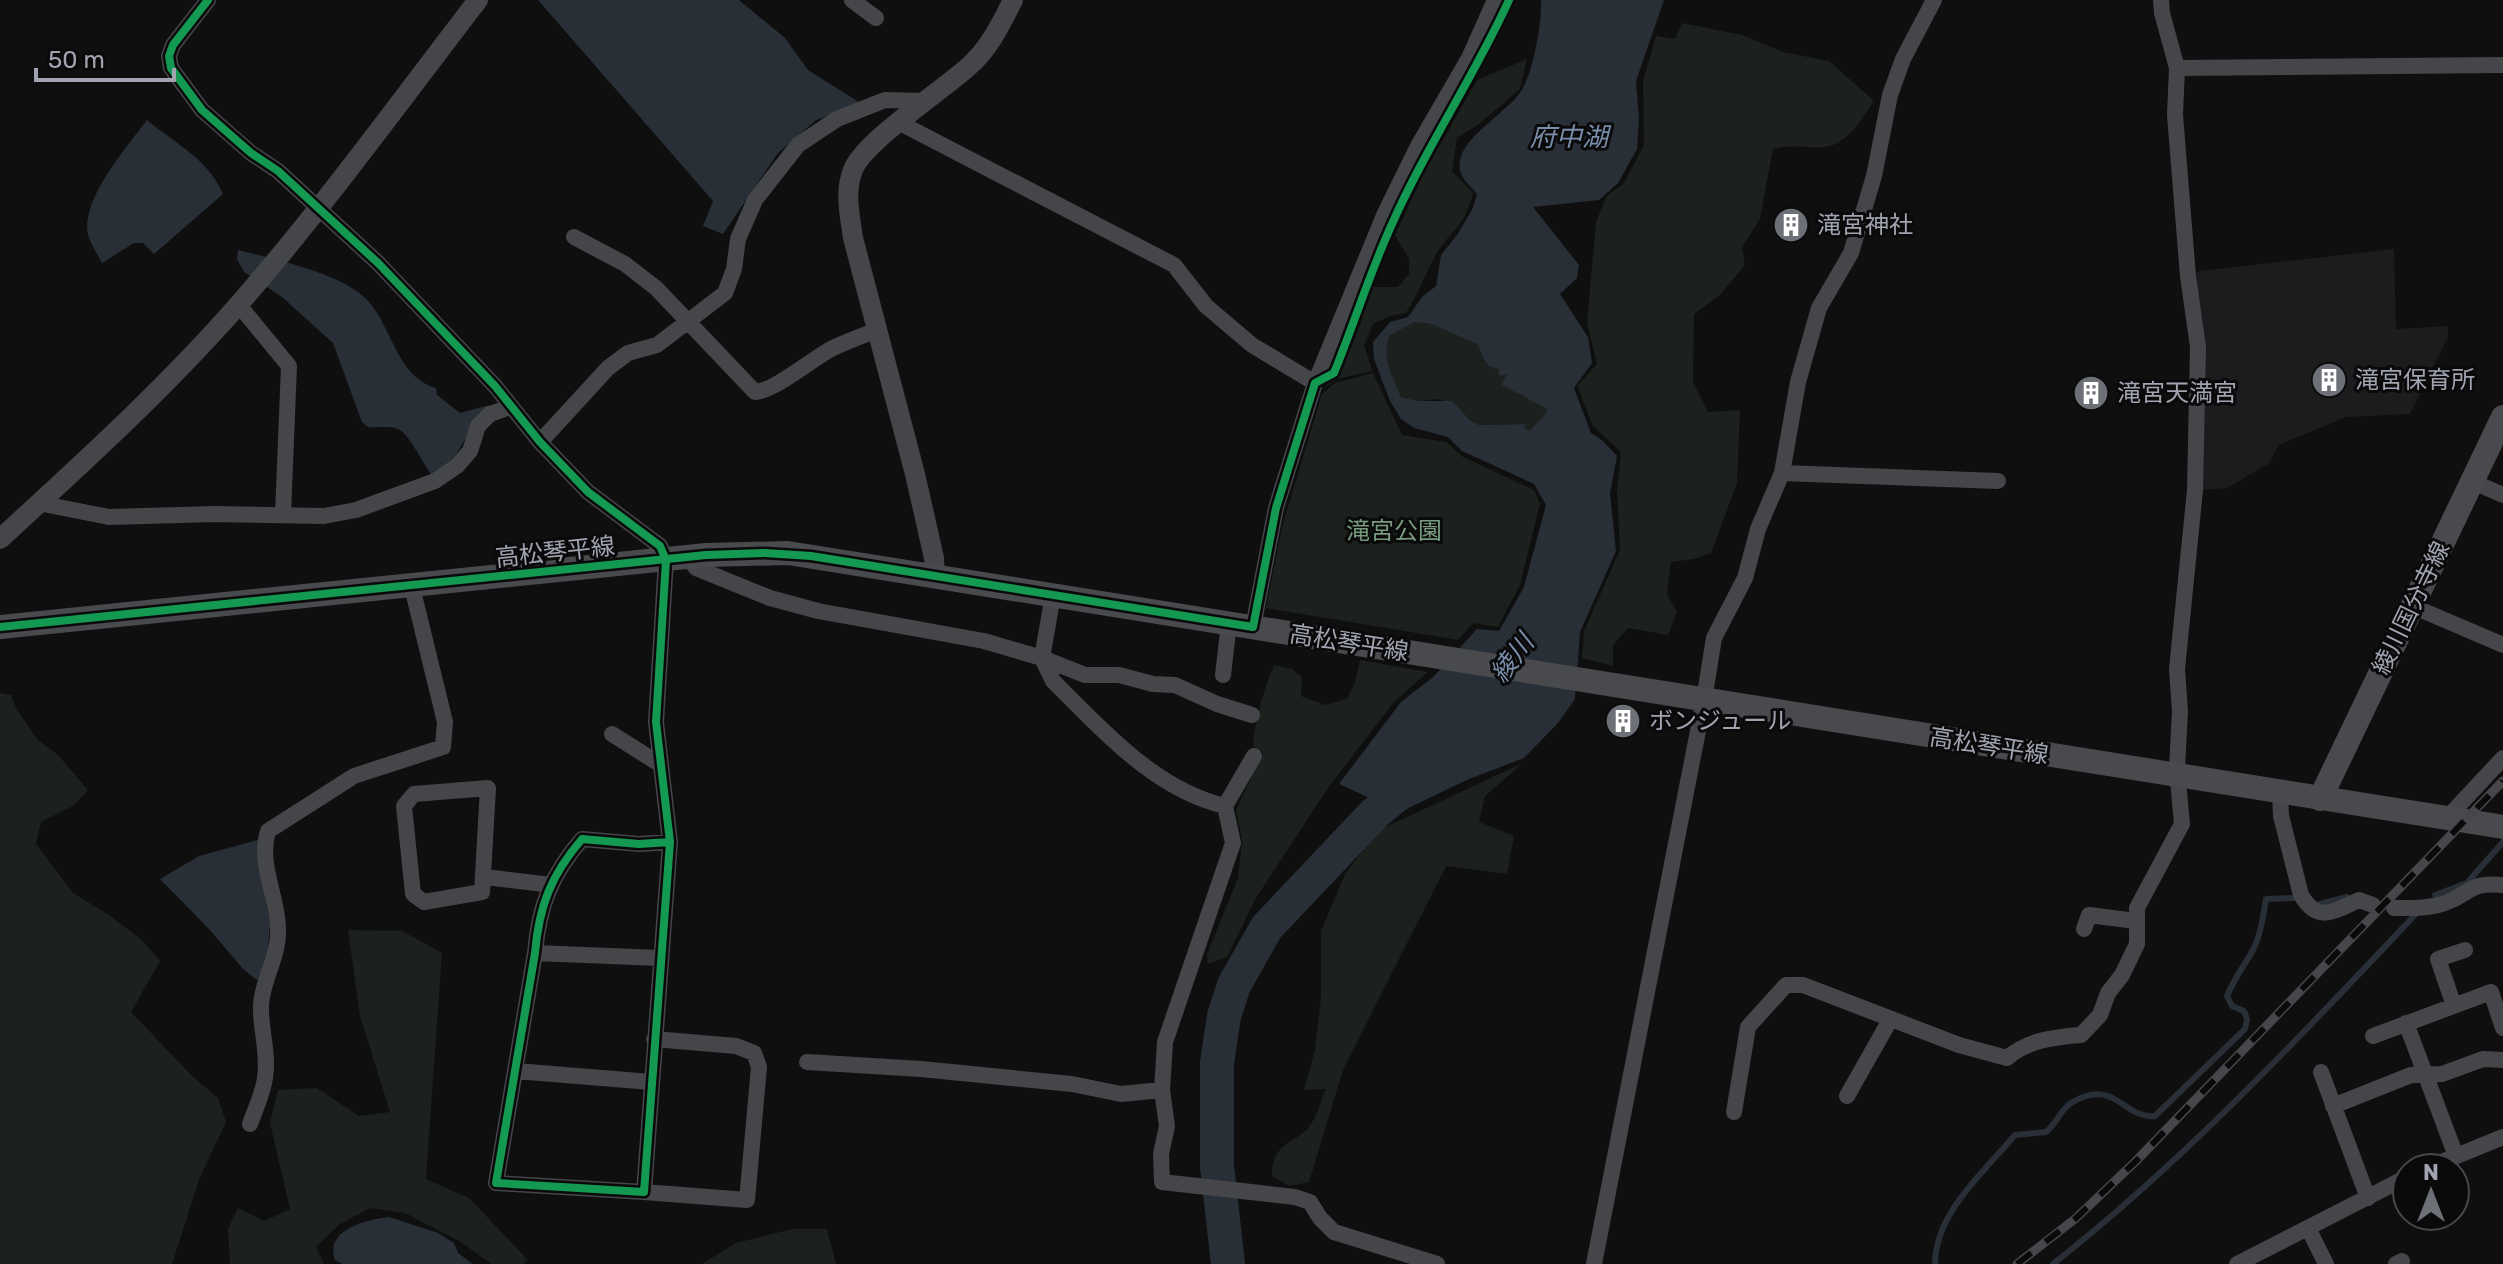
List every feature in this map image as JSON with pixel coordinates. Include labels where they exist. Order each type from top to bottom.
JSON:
[{"type":"main road","name":"綾川国分寺線","points":[[2320,799],[2471,481],[2497,444],[2503,417]]},
{"type":"main road","name":"高松琴平線","points":[[0,627],[735,553],[788,553],[2503,827]]},
{"type":"street","points":[[208,0],[173,45],[169,56],[171,68],[202,110],[318,208],[389,274],[495,386],[540,442],[588,492],[677,559],[770,598],[818,611],[984,641],[1085,675],[1119,675],[1153,684],[1175,685],[1217,704],[1252,715]]},
{"type":"street","points":[[0,539],[124,423],[242,300],[318,208],[478,0]]},
{"type":"street","points":[[852,0],[876,18]]},
{"type":"street","points":[[935,576],[934,558],[915,474],[853,238],[849,186],[857,161],[970,66],[986,48],[1013,0]]},
{"type":"street","points":[[1223,675],[1315,383],[1385,213],[1418,146],[1469,58],[1495,0]]},
{"type":"street","points":[[1594,1264],[1714,638],[1745,578],[1758,529],[1782,473],[1798,382],[1819,308],[1851,253],[1874,176],[1890,95],[1903,59],[1934,0]]},
{"type":"street","points":[[1734,1112],[1748,1027],[1786,985],[1803,985],[1890,1020],[2007,1058],[2015,1050],[2046,1038],[2081,1035],[2100,1015],[2108,993],[2122,975],[2137,944],[2137,908],[2182,824],[2177,770],[2180,711],[2177,669],[2195,490],[2198,347],[2188,276],[2175,115],[2177,68],[2161,0]]},
{"type":"street","points":[[2177,68],[2503,65]]},
{"type":"street","points":[[540,442],[608,368],[628,353],[657,345],[725,293],[734,269],[738,239],[755,200],[798,145],[837,119],[885,100],[925,101]]},
{"type":"street","points":[[900,123],[1174,265],[1206,306],[1252,345],[1315,383]]},
{"type":"street","points":[[574,237],[625,264],[656,288],[755,392],[766,391],[799,367],[877,330]]},
{"type":"street","points":[[242,300],[289,366],[283,514]]},
{"type":"street","points":[[38,503],[109,517],[324,516],[356,510],[435,481],[457,466],[470,451],[478,426],[490,414],[510,407]]},
{"type":"street","points":[[1782,473],[1998,481]]},
{"type":"street","points":[[2471,481],[2503,495]]},
{"type":"street","points":[[644,1192],[670,842],[656,722],[657,686],[677,559]]},
{"type":"street","points":[[250,1124],[265,1079],[261,1003],[274,962],[278,927],[264,844],[268,831],[354,776],[443,747],[445,722],[412,587]]},
{"type":"street","points":[[1053,595],[1042,658],[1053,681],[1119,746],[1153,772],[1200,800],[1225,806]]},
{"type":"street","points":[[2412,606],[2503,645]]},
{"type":"street","points":[[612,734],[661,765]]},
{"type":"street","points":[[1254,756],[1225,806],[1233,843],[1198,954],[1165,1042],[1162,1090],[1167,1126],[1161,1154],[1162,1182],[1295,1197],[1310,1202],[1334,1232],[1437,1264]]},
{"type":"street","points":[[2447,818],[2503,758]]},
{"type":"street","points":[[488,788],[485,877],[482,892],[469,896],[424,902],[413,894],[404,806],[414,794],[488,788]]},
{"type":"street","points":[[2280,792],[2281,816],[2301,895],[2308,907],[2319,913],[2331,913],[2359,900],[2373,905]]},
{"type":"street","points":[[654,1039],[736,1046],[754,1053],[759,1067],[747,1200],[496,1183],[535,953],[538,917],[551,885],[582,839],[639,844],[670,842]]},
{"type":"street","points":[[485,877],[551,885]]},
{"type":"street","points":[[2394,908],[2445,903],[2480,883],[2503,885]]},
{"type":"street","points":[[2084,929],[2089,915],[2136,921]]},
{"type":"street","points":[[2454,1006],[2438,959],[2465,950]]},
{"type":"street","points":[[535,953],[659,958]]},
{"type":"street","points":[[2373,1036],[2491,992],[2503,1028]]},
{"type":"street","points":[[1847,1096],[1890,1020]]},
{"type":"street","points":[[2406,1023],[2455,1152]]},
{"type":"street","points":[[2333,1106],[2411,1075],[2442,1074],[2483,1059],[2503,1060]]},
{"type":"street","points":[[807,1062],[921,1069],[1072,1084],[1121,1094],[1162,1090]]},
{"type":"street","points":[[516,1071],[651,1082]]},
{"type":"street","points":[[2321,1072],[2368,1198]]},
{"type":"street","points":[[2466,1152],[2503,1137]]},
{"type":"street","points":[[2237,1264],[2391,1186]]},
{"type":"street","points":[[2309,1230],[2326,1264]]},
{"type":"shaded area","points":[[2394,249],[2396,329],[2448,326],[2448,337],[2410,414],[2346,417],[2279,445],[2268,464],[2227,488],[2199,490],[2194,274]]},
{"type":"green space","points":[[1682,23],[1742,35],[1783,52],[1829,61],[1874,101],[1854,130],[1833,145],[1773,149],[1760,219],[1742,247],[1745,265],[1720,295],[1694,314],[1693,382],[1708,412],[1740,410],[1737,483],[1711,553],[1671,562],[1667,594],[1677,612],[1668,635],[1628,628],[1613,645],[1613,666],[1582,658],[1584,631],[1620,550],[1617,491],[1621,452],[1593,426],[1577,386],[1597,364],[1587,323],[1596,222],[1607,196],[1624,183],[1644,145],[1643,81],[1656,36],[1675,39]]},
{"type":"green space","points":[[1527,59],[1520,89],[1479,124],[1457,138],[1452,171],[1473,193],[1470,204],[1463,219],[1438,251],[1406,313],[1373,324],[1364,345],[1372,371],[1337,379],[1324,388],[1346,358],[1373,287],[1398,287],[1409,274],[1409,259],[1395,235],[1425,171],[1477,80]]},
{"type":"green space","points":[[1415,322],[1431,324],[1477,344],[1486,363],[1499,368],[1521,396],[1547,408],[1545,414],[1530,430],[1525,429],[1524,424],[1479,425],[1440,399],[1419,401],[1401,397],[1389,368],[1387,346],[1389,336]]},
{"type":"green space","name":"滝宮公園","points":[[1373,373],[1402,435],[1446,442],[1463,457],[1534,490],[1540,504],[1520,585],[1498,627],[1473,623],[1458,640],[1266,608],[1282,527],[1322,394],[1335,383]]},
{"type":"green space","points":[[1360,660],[1428,672],[1394,702],[1328,788],[1256,898],[1227,957],[1208,964],[1207,954],[1238,878],[1242,840],[1236,810],[1263,752],[1253,747],[1254,736],[1260,705],[1274,665],[1292,669],[1302,677],[1301,696],[1325,705],[1347,699]]},
{"type":"green space","points":[[0,693],[11,695],[17,710],[37,739],[58,755],[88,790],[73,806],[41,822],[36,844],[73,893],[142,940],[160,961],[131,1012],[193,1077],[218,1098],[226,1122],[200,1177],[172,1264],[0,1264]]},
{"type":"green space","points":[[1523,763],[1485,796],[1479,822],[1514,836],[1507,874],[1446,866],[1343,1070],[1309,1182],[1290,1186],[1272,1176],[1276,1156],[1311,1124],[1326,1089],[1304,1090],[1315,1050],[1321,997],[1321,931],[1345,874],[1379,830]]},
{"type":"green space","points":[[348,930],[402,931],[442,953],[426,1179],[469,1198],[528,1260],[523,1264],[491,1264],[461,1242],[405,1213],[370,1208],[340,1224],[316,1247],[324,1264],[230,1264],[228,1229],[238,1208],[264,1221],[290,1209],[270,1123],[278,1090],[317,1088],[359,1116],[390,1112],[360,1016]]},
{"type":"green space","points":[[792,1229],[827,1229],[836,1264],[702,1264],[736,1243]]},
{"type":"water","points":[[538,0],[739,0],[785,38],[808,70],[862,104],[816,120],[778,153],[723,234],[703,226],[713,201]]},
{"type":"water","name":"府中湖","points":[[1541,0],[1664,0],[1636,81],[1639,118],[1637,149],[1618,183],[1599,200],[1533,207],[1579,265],[1577,278],[1560,294],[1588,337],[1592,363],[1574,388],[1591,433],[1617,456],[1610,493],[1616,551],[1580,632],[1575,699],[1558,723],[1524,758],[1469,779],[1400,812],[1339,784],[1401,702],[1433,677],[1477,629],[1499,631],[1524,587],[1546,505],[1534,484],[1462,451],[1448,437],[1414,428],[1401,419],[1390,401],[1374,359],[1373,342],[1390,322],[1408,317],[1422,297],[1436,286],[1441,255],[1472,210],[1477,194],[1461,174],[1460,162],[1464,150],[1524,86],[1534,56]],"holes":[[[1415,322],[1431,324],[1477,344],[1486,363],[1499,369],[1499,375],[1506,375],[1502,385],[1547,409],[1545,414],[1530,430],[1525,429],[1525,424],[1479,425],[1452,401],[1419,401],[1401,397],[1387,361],[1389,336]]]},
{"type":"water","points":[[147,120],[200,162],[223,194],[154,254],[143,243],[134,243],[102,263],[87,228],[93,200],[109,171]]},
{"type":"water","points":[[238,250],[323,274],[354,289],[374,309],[412,373],[436,388],[437,395],[460,413],[490,405],[446,466],[437,474],[431,474],[400,430],[368,427],[362,422],[333,343],[282,297],[244,272],[237,259]]},
{"type":"water","points":[[258,840],[270,924],[266,972],[257,980],[243,969],[160,879],[199,856]]},
{"type":"water","points":[[389,1217],[438,1233],[454,1243],[458,1253],[473,1264],[342,1264],[335,1260],[333,1249],[341,1234],[359,1224]]},
{"type":"waterway","name":"綾川","points":[[1228,1264],[1217,1166],[1217,1063],[1224,1016],[1234,985],[1267,927],[1374,814],[1420,776]]},
{"type":"waterway","points":[[2435,895],[2467,883],[2503,842]]},
{"type":"waterway","points":[[2320,904],[2347,897]]},
{"type":"waterway","points":[[1935,1264],[1937,1245],[1952,1211],[2015,1135],[2046,1132],[2071,1103],[2098,1094],[2109,1096],[2135,1112],[2155,1116],[2245,1029],[2247,1019],[2244,1011],[2232,1006],[2227,996],[2256,944],[2266,899],[2294,898]]},
{"type":"waterway","points":[[2053,1264],[2195,1141],[2414,916]]},
{"type":"railway","points":[[2017,1264],[2075,1219],[2135,1162],[2503,781]]},
{"type":"cycle path","points":[[208,0],[173,45],[169,56],[171,68],[202,110],[251,153],[278,171],[378,263],[495,386],[540,442],[588,492],[660,546],[666,560],[656,722],[670,842],[644,1192],[496,1183],[540,920],[555,878],[582,839],[639,844],[670,842]]},
{"type":"cycle path","points":[[0,627],[706,555],[765,553],[811,556],[1253,627],[1276,508],[1315,383],[1334,373],[1376,261],[1405,195],[1509,0]]},
{"type":"place","name":"滝宮神社","points":[[1791,225]]},
{"type":"place","name":"滝宮保育所","points":[[2329,380]]},
{"type":"place","name":"滝宮天満宮","points":[[2091,393]]},
{"type":"place","name":"ボンジュール","points":[[1623,721]]}]
